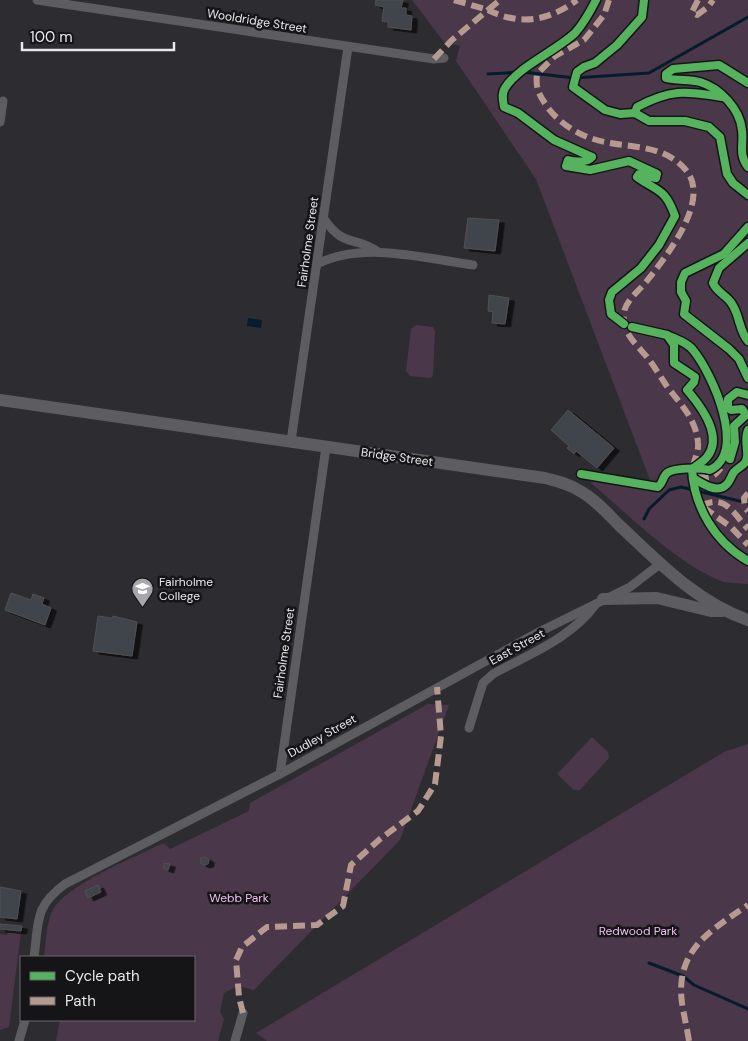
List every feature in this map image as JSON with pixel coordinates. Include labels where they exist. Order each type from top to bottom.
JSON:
[{"type":"street","name":"Wooldridge Street","points":[[37,0],[348,47],[434,59],[444,58]]},
{"type":"street","name":"Fairholme Street","points":[[291,441],[348,47]]},
{"type":"street","points":[[0,122],[3,101]]},
{"type":"street","points":[[324,219],[340,238],[369,246],[378,252]]},
{"type":"street","points":[[317,264],[339,254],[378,252],[473,265]]},
{"type":"street","name":"Bridge Street","points":[[0,400],[545,478],[566,484],[590,497],[660,564],[703,598],[727,612],[748,620]]},
{"type":"street","name":"Fairholme Street","points":[[280,774],[326,447]]},
{"type":"street","name":"Dudley Street","points":[[34,956],[42,907],[50,895],[65,884],[280,774],[536,633],[643,579],[660,564]]},
{"type":"street","points":[[600,600],[657,598],[711,611],[727,612]]},
{"type":"street","name":"East Street","points":[[469,728],[482,683],[493,674],[571,631],[583,621],[600,600]]},
{"type":"street","points":[[235,1041],[243,1013]]},
{"type":"street","points":[[19,1041],[25,1021]]},
{"type":"green space","points":[[412,0],[748,0],[748,584],[721,581],[687,563],[653,537],[591,483],[593,472],[650,480],[536,179],[456,61],[460,46],[444,42]]},
{"type":"green space","points":[[416,325],[433,327],[435,332],[433,375],[431,378],[410,376],[406,371],[411,329]]},
{"type":"green space","name":"Webb Park","points":[[428,704],[449,705],[400,840],[254,990],[238,986],[224,993],[220,1012],[224,1019],[218,1041],[56,1041],[60,1021],[195,1021],[195,956],[44,956],[49,919],[54,908],[62,899],[89,880],[164,843],[170,849],[249,811],[250,803]]},
{"type":"green space","points":[[592,737],[608,752],[609,758],[580,790],[574,790],[557,774]]},
{"type":"green space","name":"Redwood Park","points":[[748,744],[748,1041],[267,1041],[256,1033],[724,752]]},
{"type":"green space","points":[[8,930],[21,932],[9,1027],[0,1030],[0,934],[7,935]]},
{"type":"water","points":[[248,318],[262,320],[261,328],[247,326]]},
{"type":"building","points":[[376,0],[403,0],[401,8],[406,8],[406,15],[412,16],[411,30],[388,27],[388,22],[382,21],[384,7],[375,5]]},
{"type":"building","points":[[468,218],[499,220],[495,251],[464,248]]},
{"type":"building","points":[[489,295],[509,298],[505,324],[492,323],[493,312],[488,311]]},
{"type":"building","points":[[568,410],[614,448],[597,468],[576,451],[574,454],[567,448],[569,446],[551,430]]},
{"type":"building","points":[[11,593],[31,600],[33,594],[44,598],[42,604],[51,608],[45,625],[5,610]]},
{"type":"building","points":[[98,616],[112,618],[113,616],[137,622],[132,656],[93,651]]},
{"type":"building","points":[[205,857],[209,860],[208,864],[204,865],[200,863],[201,858]]},
{"type":"building","points":[[164,863],[170,864],[168,870],[163,868]]},
{"type":"building","points":[[98,885],[101,892],[88,898],[85,891]]},
{"type":"building","points":[[0,887],[21,891],[17,919],[0,917]]},
{"type":"building","points":[[0,924],[22,926],[21,931],[0,929]]},
{"type":"waterway","points":[[488,74],[523,72],[574,78],[649,73],[748,17]]},
{"type":"waterway","points":[[644,519],[649,509],[669,490],[681,487],[748,503]]},
{"type":"waterway","points":[[649,963],[683,976],[694,985],[748,1009]]},
{"type":"marked path","points":[[454,0],[488,10],[500,0]]},
{"type":"marked path","points":[[434,59],[452,40],[488,10],[511,18],[534,19],[556,13],[577,0]]},
{"type":"marked path","points":[[609,0],[604,15],[584,40],[555,56],[537,74],[537,88],[553,114],[573,130],[597,140],[658,151],[677,161],[685,169],[692,181],[693,196],[690,212],[683,228],[664,258],[628,303],[624,312],[625,326],[630,337],[647,357],[691,419],[697,434],[698,446],[692,469]]},
{"type":"marked path","points":[[698,0],[692,12],[697,15],[708,7],[713,0]]},
{"type":"marked path","points":[[697,475],[710,477],[721,468]]},
{"type":"marked path","points":[[748,493],[744,498],[745,508],[748,511]]},
{"type":"marked path","points":[[701,506],[709,503],[722,503],[733,511],[748,529]]},
{"type":"marked path","points":[[703,507],[731,527],[748,545]]},
{"type":"marked path","points":[[243,1013],[239,997],[236,960],[242,947],[267,927],[317,925],[343,906],[351,865],[380,839],[418,811],[435,784],[441,736],[437,687]]},
{"type":"marked path","points":[[689,1041],[682,1003],[681,985],[684,969],[698,944],[709,933],[748,905]]},
{"type":"cycle path","points":[[596,0],[587,17],[575,33],[511,80],[505,88],[503,99],[504,107],[518,113],[554,140],[592,157],[577,162],[568,160],[566,166],[590,170],[629,161],[657,174],[656,178],[639,174],[637,177],[664,195],[675,216],[659,245],[641,268],[612,292],[609,300],[611,314],[624,324]]},
{"type":"cycle path","points":[[644,0],[642,17],[617,45],[595,63],[577,72],[573,87],[605,110],[620,114],[635,113],[649,121],[685,121],[709,127],[720,137],[727,174],[733,183],[748,195]]},
{"type":"cycle path","points":[[748,83],[719,65],[673,69],[666,74],[666,78],[700,82],[715,89],[728,100],[740,122],[742,154],[748,167]]},
{"type":"cycle path","points":[[635,113],[637,107],[669,94],[687,93],[722,97]]},
{"type":"cycle path","points":[[748,227],[724,254],[685,273],[681,282],[681,292],[686,301],[684,314],[729,349],[739,359],[748,378]]},
{"type":"cycle path","points":[[748,243],[719,268],[713,283],[732,304],[748,341]]},
{"type":"cycle path","points":[[632,327],[667,335],[674,345],[674,363],[695,377],[694,382],[687,390],[704,412],[712,431],[713,440],[712,449],[707,457],[692,469]]},
{"type":"cycle path","points":[[581,474],[658,487],[669,472],[687,469],[710,470],[721,461],[726,447],[726,430],[717,393],[701,361],[693,350],[684,343],[667,335]]},
{"type":"cycle path","points":[[730,459],[735,442],[734,426],[746,415],[742,409],[731,410],[728,408],[728,399],[737,392],[748,395]]},
{"type":"cycle path","points":[[693,478],[714,488],[726,485],[734,472],[746,460],[746,437],[748,430]]},
{"type":"cycle path","points":[[692,469],[697,497],[708,522],[726,544],[748,561]]},
{"type":"place","name":"Fairholme College","points":[[143,608]]}]
